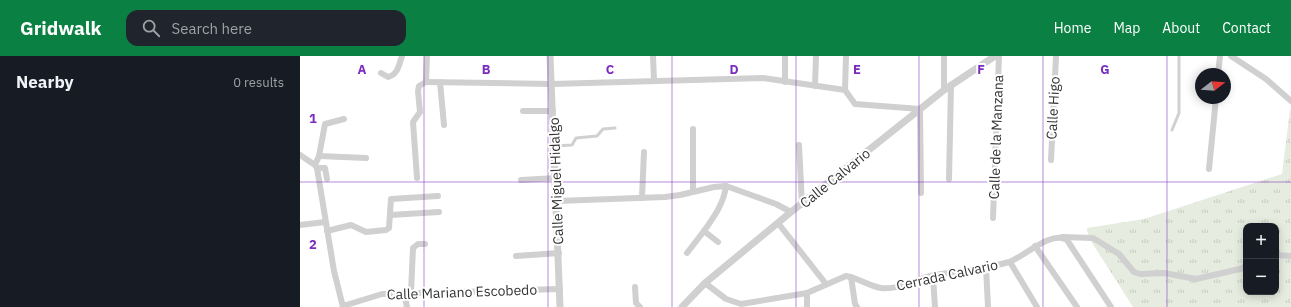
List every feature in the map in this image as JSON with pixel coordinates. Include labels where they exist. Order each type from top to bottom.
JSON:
[{"type":"street","points":[[381,73],[388,77],[394,75],[402,56]]},
{"type":"street","points":[[426,82],[427,56]]},
{"type":"street","name":"Calle Miguel Hidalgo","points":[[550,56],[555,146],[560,307]]},
{"type":"street","points":[[653,56],[654,80]]},
{"type":"street","points":[[785,56],[785,82]]},
{"type":"street","points":[[815,86],[816,56]]},
{"type":"street","points":[[846,56],[845,90],[855,104],[920,109],[921,193]]},
{"type":"street","points":[[944,56],[944,90]]},
{"type":"street","name":"Calle Calvario","points":[[682,307],[705,284],[791,212],[802,205],[983,60],[995,56]]},
{"type":"street","name":"Calle de la Manzana","points":[[993,218],[999,56]]},
{"type":"street","name":"Calle Higo","points":[[1051,160],[1056,56]]},
{"type":"street","points":[[1219,68],[1220,56]]},
{"type":"street","points":[[1231,56],[1266,79],[1291,100]]},
{"type":"street","points":[[416,178],[413,122],[420,112],[419,86],[426,82],[552,84],[763,78],[845,90]]},
{"type":"street","points":[[440,82],[444,126]]},
{"type":"street","points":[[950,180],[951,85]]},
{"type":"street","points":[[1209,170],[1215,104]]},
{"type":"street","points":[[523,111],[553,111]]},
{"type":"street","points":[[343,306],[334,271],[316,166],[325,124],[344,119]]},
{"type":"street","points":[[693,129],[693,192]]},
{"type":"street","points":[[799,145],[802,205]]},
{"type":"street","points":[[642,198],[644,152]]},
{"type":"street","points":[[300,155],[316,166],[325,168],[327,179]]},
{"type":"street","points":[[319,156],[366,158]]},
{"type":"street","points":[[521,180],[556,178]]},
{"type":"street","points":[[687,253],[716,214],[725,195],[726,186]]},
{"type":"street","points":[[557,200],[665,197],[726,186],[776,204],[791,212]]},
{"type":"street","points":[[327,231],[350,225],[366,232],[388,229],[391,200],[393,198],[438,196]]},
{"type":"street","points":[[390,215],[439,212]]},
{"type":"street","points":[[300,225],[325,222]]},
{"type":"street","points":[[778,223],[826,284]]},
{"type":"street","points":[[704,231],[718,242]]},
{"type":"street","name":"Cerrada Calvario","points":[[851,277],[881,288],[905,286],[919,279],[1010,262],[1035,246],[1057,238],[1093,238],[1119,254],[1134,272],[1140,274],[1164,273],[1196,279],[1243,268]]},
{"type":"street","points":[[1062,238],[1067,240],[1111,307]]},
{"type":"street","points":[[407,307],[407,293],[413,248],[418,244],[425,244]]},
{"type":"street","points":[[1035,246],[1077,307]]},
{"type":"street","points":[[516,256],[559,253]]},
{"type":"street","points":[[1279,255],[1291,256]]},
{"type":"street","points":[[1010,262],[1037,307]]},
{"type":"street","points":[[986,267],[988,307]]},
{"type":"street","points":[[705,284],[726,300],[741,304],[762,304],[807,293],[846,276],[851,277],[857,307]]},
{"type":"street","points":[[933,276],[935,307]]},
{"type":"street","points":[[635,287],[636,303],[640,307]]},
{"type":"street","name":"Calle Mariano Escobedo","points":[[343,306],[382,294],[560,290]]},
{"type":"street","points":[[807,293],[808,307]]},
{"type":"lane","points":[[1172,130],[1179,113],[1179,56]]},
{"type":"lane","points":[[555,146],[572,145],[576,138],[597,136],[603,129],[615,128]]},
{"type":"green space","points":[[1290,110],[1291,111],[1291,307],[1133,307],[1089,238],[1087,228],[1144,219],[1282,174]]}]
